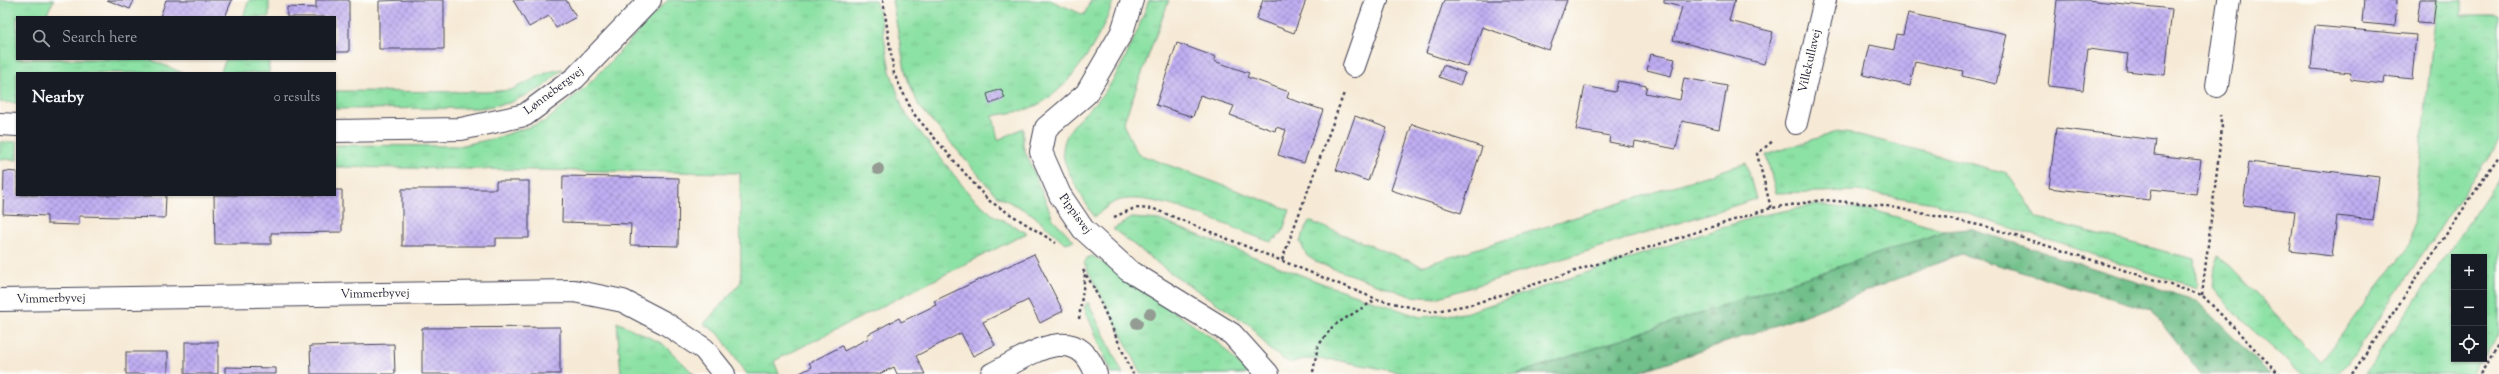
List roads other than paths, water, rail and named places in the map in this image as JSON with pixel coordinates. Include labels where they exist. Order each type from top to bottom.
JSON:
[{"type":"street","name":"Lønnebergvej","points":[[336,131],[462,130],[524,115],[575,78],[650,0]]},
{"type":"street","name":"Pippisvej","points":[[1132,0],[1122,32],[1086,94],[1046,128],[1041,152],[1060,196],[1083,229],[1128,270],[1232,334],[1268,374]]},
{"type":"street","points":[[1354,66],[1377,0]]},
{"type":"street","name":"Villekullavej","points":[[1796,123],[1825,0]]},
{"type":"street","points":[[2217,86],[2229,0]]},
{"type":"street","name":"Vimmerbyvej","points":[[0,300],[574,291],[623,301],[665,323],[704,349],[724,374]]},
{"type":"street","points":[[992,374],[1045,347],[1059,344],[1073,345],[1086,354],[1096,374]]}]
